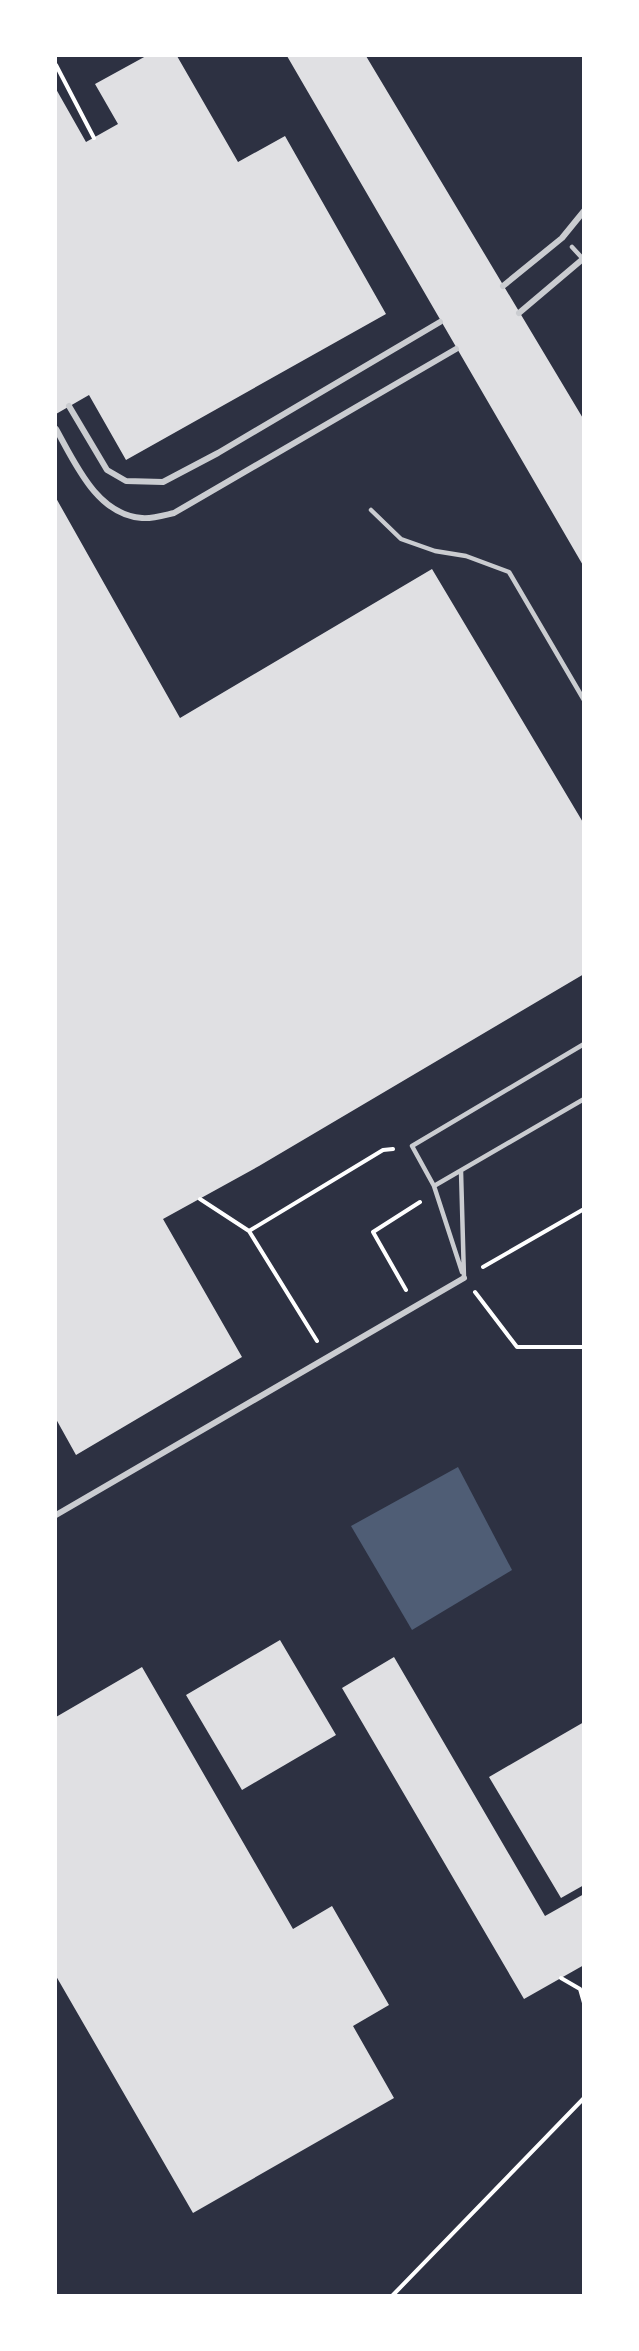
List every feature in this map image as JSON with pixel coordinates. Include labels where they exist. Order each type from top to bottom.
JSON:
[{"type":"street","points":[[503,286],[562,238],[584,211]]},
{"type":"street","points":[[519,313],[583,259]]},
{"type":"street","points":[[69,406],[107,470],[126,481],[163,482],[218,453],[440,322]]},
{"type":"street","points":[[56,429],[90,487],[113,509],[142,518],[174,513],[456,349]]},
{"type":"street","points":[[56,1515],[464,1278]]},
{"type":"lane","points":[[572,247],[583,259]]},
{"type":"lane","points":[[371,510],[401,539],[435,551],[466,556],[510,572],[584,700]]},
{"type":"lane","points":[[464,1278],[434,1186],[412,1146],[584,1044]]},
{"type":"lane","points":[[434,1186],[584,1099]]},
{"type":"lane","points":[[461,1171],[464,1278]]},
{"type":"path","points":[[56,65],[94,138]]},
{"type":"path","points":[[249,1231],[383,1150],[412,1146]]},
{"type":"path","points":[[415,1306],[373,1232],[416,1206],[434,1186]]},
{"type":"path","points":[[200,1199],[249,1231],[327,1357]]},
{"type":"path","points":[[584,1209],[464,1278],[517,1347],[584,1347]]},
{"type":"path","points":[[561,1978],[580,1989],[584,2003]]},
{"type":"path","points":[[392,2295],[584,2098]]},
{"type":"water","points":[[458,1467],[512,1570],[412,1630],[351,1526]]},
{"type":"building","points":[[146,56],[177,56],[238,162],[285,136],[386,314],[126,460],[89,395],[56,414],[56,89],[86,142],[118,124],[95,84]]},
{"type":"building","points":[[287,56],[366,56],[584,420],[584,567]]},
{"type":"building","points":[[56,498],[180,718],[432,569],[584,824],[584,974],[259,1166],[163,1219],[242,1357],[76,1455],[56,1419]]},
{"type":"building","points":[[280,1640],[336,1735],[242,1790],[186,1695]]},
{"type":"building","points":[[394,1657],[545,1916],[584,1894],[584,1965],[524,1999],[342,1688]]},
{"type":"building","points":[[142,1667],[293,1929],[332,1906],[389,2005],[353,2026],[394,2098],[193,2213],[56,1976],[56,1717]]},
{"type":"building","points":[[584,1722],[584,1885],[561,1898],[489,1777]]}]
